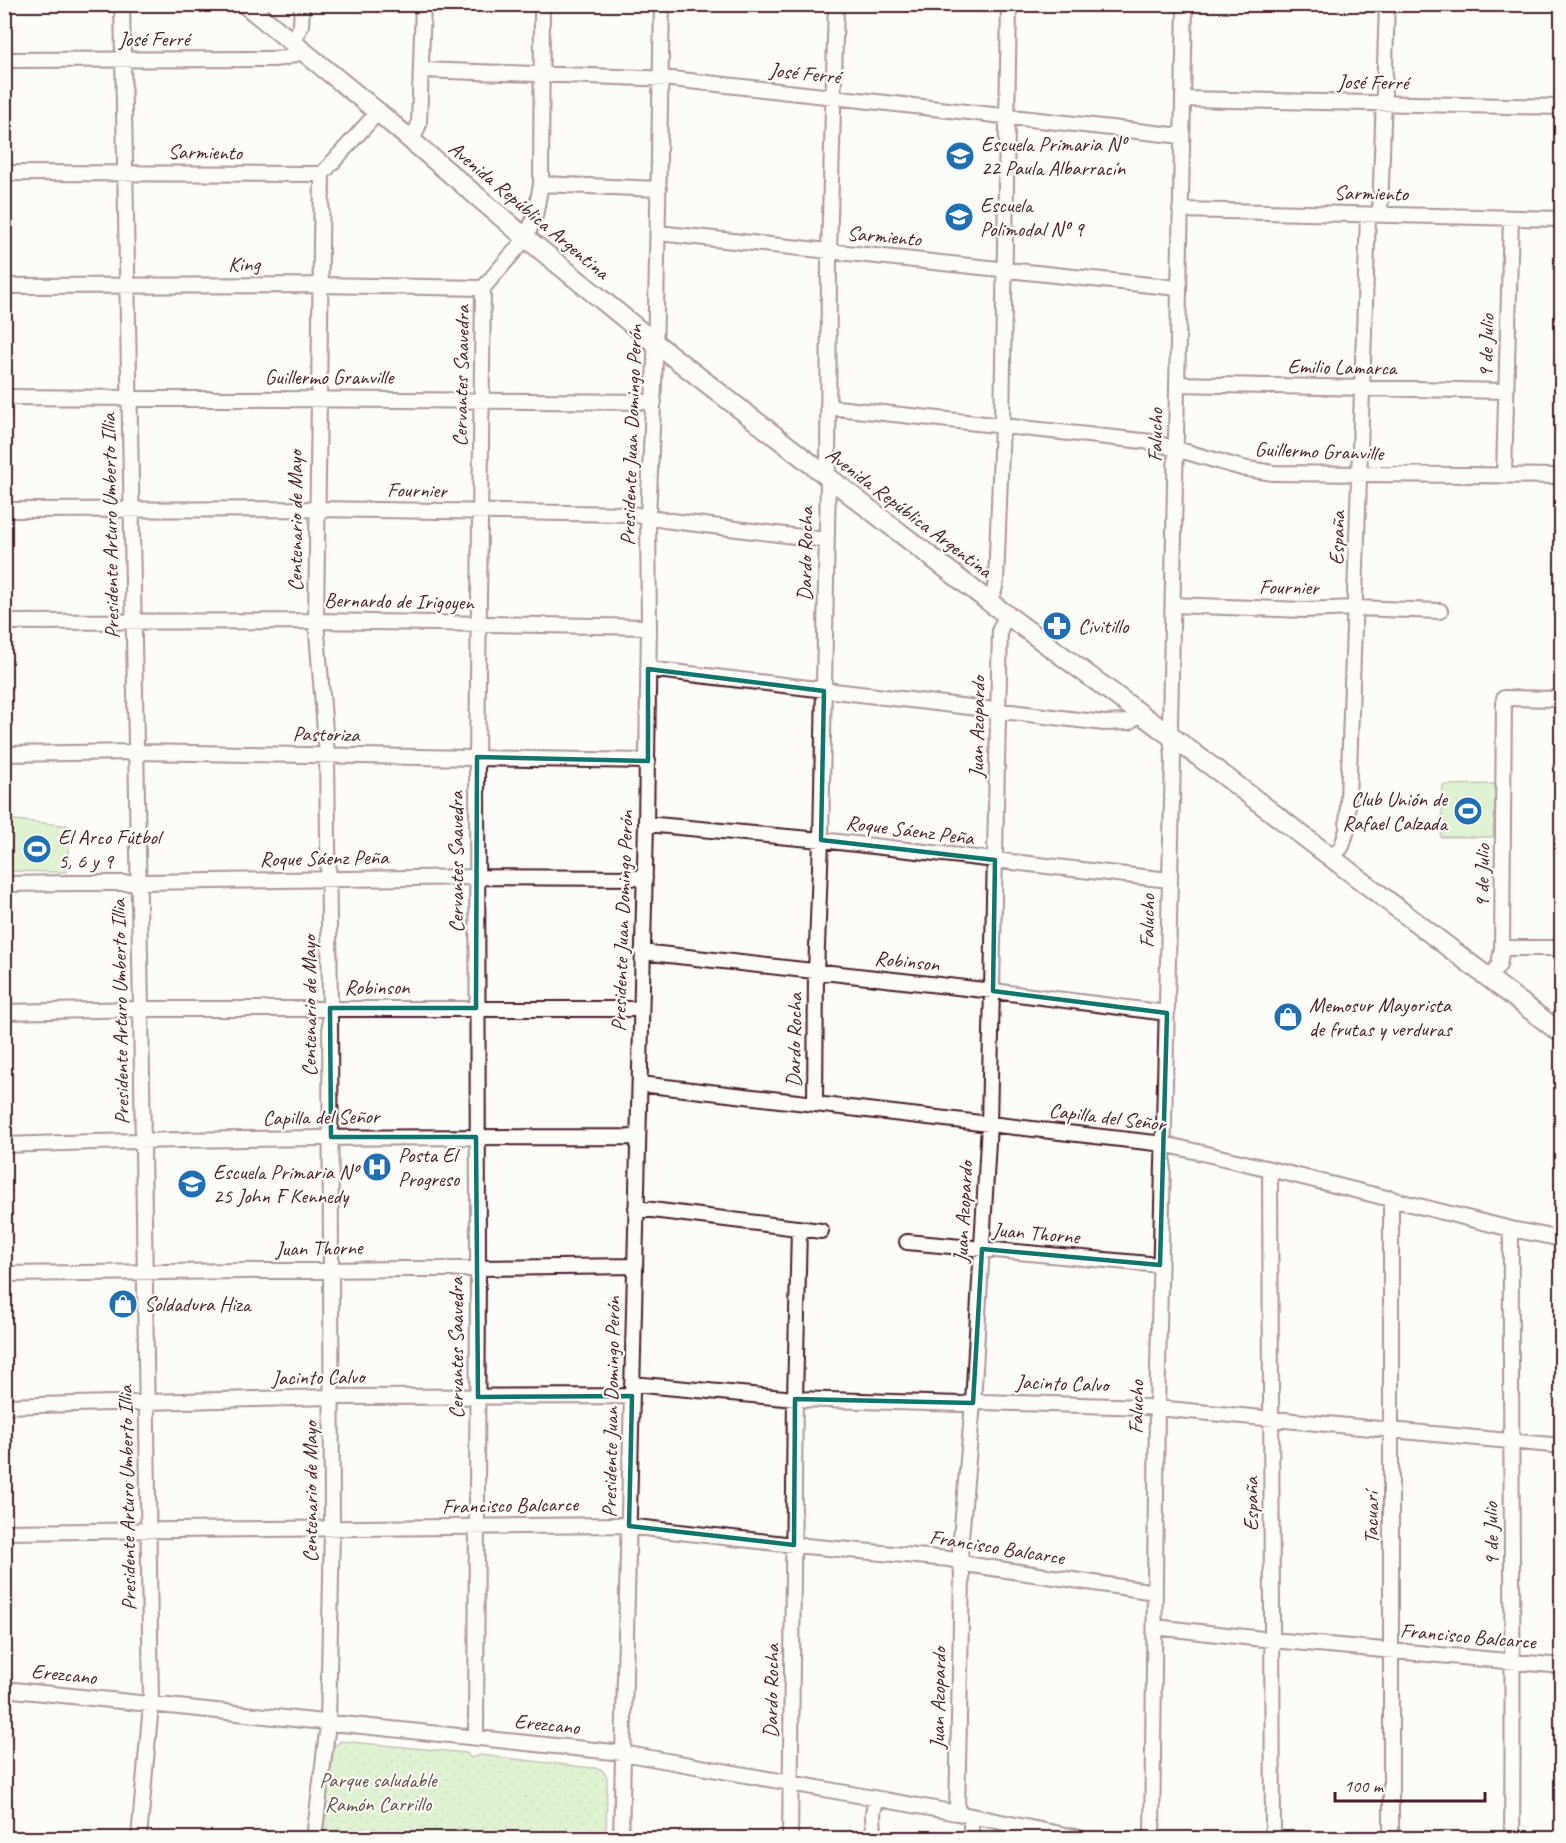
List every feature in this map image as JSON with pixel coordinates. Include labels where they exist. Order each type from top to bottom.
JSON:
[{"type":"main road","name":"Avenida República Argentina","points":[[245,4],[378,112],[526,238],[828,479],[1333,858],[1562,1034]]},
{"type":"street","name":"Presidente Arturo Umberto Illia","points":[[122,4],[139,881],[151,1704],[139,1839]]},
{"type":"street","points":[[298,48],[302,4]]},
{"type":"street","points":[[412,141],[419,124],[423,4]]},
{"type":"street","name":"Cervantes Saavedra","points":[[476,1737],[477,757],[483,288],[526,238],[535,216],[541,184],[542,4]]},
{"type":"street","name":"Presidente Juan Domingo Perón","points":[[621,1839],[648,761],[648,517],[654,402],[662,4]]},
{"type":"street","name":"Dardo Rocha","points":[[815,1104],[828,479],[829,252],[836,4]]},
{"type":"street","points":[[988,601],[996,582],[1002,425],[1009,4]]},
{"type":"street","name":"Falucho","points":[[1152,1839],[1157,1408],[1173,758],[1170,724],[1185,4]]},
{"type":"street","name":"España","points":[[1333,858],[1342,846],[1347,830],[1362,389],[1374,214],[1385,103],[1387,4]]},
{"type":"street","name":"José Ferré","points":[[4,60],[273,59],[284,58],[298,48]]},
{"type":"street","name":"José Ferré","points":[[422,70],[661,78],[1182,136]]},
{"type":"street","name":"José Ferré","points":[[1183,99],[1562,107]]},
{"type":"street","points":[[322,174],[378,112]]},
{"type":"street","name":"Sarmiento","points":[[4,173],[322,174]]},
{"type":"street","name":"Centenario de Mayo","points":[[314,1839],[328,1724],[332,1528],[327,754],[316,621],[322,174]]},
{"type":"street","points":[[541,184],[659,189]]},
{"type":"street","name":"Sarmiento","points":[[1180,210],[1562,219]]},
{"type":"street","name":"9 de Julio","points":[[1504,475],[1511,218]]},
{"type":"street","name":"Sarmiento","points":[[658,233],[1178,288]]},
{"type":"street","name":"King","points":[[4,286],[319,285],[483,288]]},
{"type":"street","name":"Emilio Lamarca","points":[[1177,384],[1505,391]]},
{"type":"street","name":"Guillermo Granville","points":[[4,397],[654,402]]},
{"type":"street","name":"Guillermo Granville","points":[[828,407],[1152,442],[1258,472],[1562,476]]},
{"type":"street","name":"Fournier","points":[[4,510],[316,509],[632,514],[826,540]]},
{"type":"street","name":"Fournier","points":[[1173,605],[1304,610],[1355,608],[1440,611]]},
{"type":"street","name":"Juan Azopardo","points":[[971,1839],[964,1814],[960,1549],[973,1402],[989,1124],[999,629],[1007,615]]},
{"type":"street","name":"Bernardo de Irigoyen","points":[[4,622],[316,621],[649,627]]},
{"type":"street","points":[[648,669],[1112,723],[1128,722],[1139,714]]},
{"type":"street","name":"9 de Julio","points":[[1490,978],[1499,965],[1502,948],[1504,698],[1562,699]]},
{"type":"street","name":"Pastoriza","points":[[4,754],[136,752],[327,754],[648,761]]},
{"type":"street","name":"Roque Sáenz Peña","points":[[646,824],[821,840],[1169,880]]},
{"type":"street","name":"Roque Sáenz Peña","points":[[4,884],[329,878],[645,878]]},
{"type":"street","points":[[1502,948],[1562,948]]},
{"type":"street","name":"Robinson","points":[[642,952],[1167,1013]]},
{"type":"street","name":"Robinson","points":[[4,1012],[330,1008],[641,1009]]},
{"type":"street","name":"Capilla del Señor","points":[[640,1084],[1164,1144],[1511,1229],[1562,1239]]},
{"type":"street","name":"Capilla del Señor","points":[[4,1145],[331,1137],[638,1137]]},
{"type":"street","name":"España","points":[[1270,1169],[1273,1839]]},
{"type":"street","name":"Tacuarí","points":[[1391,1198],[1391,1839]]},
{"type":"street","points":[[636,1208],[821,1231]]},
{"type":"street","name":"Dardo Rocha","points":[[790,1839],[799,1228]]},
{"type":"street","name":"9 de Julio","points":[[1511,1229],[1512,1839]]},
{"type":"street","name":"Juan Thorne","points":[[907,1242],[1160,1265]]},
{"type":"street","name":"Juan Thorne","points":[[4,1274],[478,1266],[635,1266]]},
{"type":"street","name":"Jacinto Calvo","points":[[4,1406],[331,1397],[477,1397],[632,1390],[795,1399],[1157,1408],[1562,1446]]},
{"type":"street","name":"Francisco Balcarce","points":[[4,1532],[476,1526],[629,1527],[949,1559],[1155,1593]]},
{"type":"street","name":"Francisco Balcarce","points":[[1155,1627],[1562,1666]]},
{"type":"street","name":"Erezcano","points":[[4,1689],[623,1753],[964,1814],[1080,1839]]},
{"type":"street","points":[[874,1839],[873,1813],[876,1799]]},
{"type":"highlighted area","points":[[648,669],[824,691],[821,840],[995,860],[993,991],[1167,1013],[1160,1265],[982,1249],[973,1403],[795,1399],[794,1545],[629,1526],[632,1396],[478,1397],[476,1137],[331,1137],[330,1008],[476,1008],[477,757],[648,761]]},
{"type":"green space","name":"Club Unión de Rafael Calzada","points":[[1496,784],[1493,837],[1441,837],[1443,785]]},
{"type":"green space","name":"El Arco Fútbol 5, 6 y 9","points":[[5,819],[70,826],[67,872],[5,871]]},
{"type":"green space","name":"Parque saludable Ramón Carrillo","points":[[341,1741],[466,1753],[471,1758],[479,1755],[601,1769],[607,1777],[606,1838],[323,1838],[332,1748]]},
{"type":"place","name":"Escuela Primaria Nº 22 Paula Albarracín","points":[[960,156]]},
{"type":"place","name":"Escuela Polimodal Nº 9","points":[[959,217]]},
{"type":"place","name":"Civitillo","points":[[1057,626]]},
{"type":"place","name":"Club Unión de Rafael Calzada","points":[[1468,811]]},
{"type":"place","name":"El Arco Fútbol 5, 6 y 9","points":[[37,849]]},
{"type":"place","name":"Memosur Mayorista de frutas y verduras","points":[[1288,1017]]},
{"type":"place","name":"Posta El Progreso","points":[[377,1167]]},
{"type":"place","name":"Escuela Primaria Nº 25 John F Kennedy","points":[[192,1184]]},
{"type":"place","name":"Soldadura Hiza","points":[[123,1304]]}]
